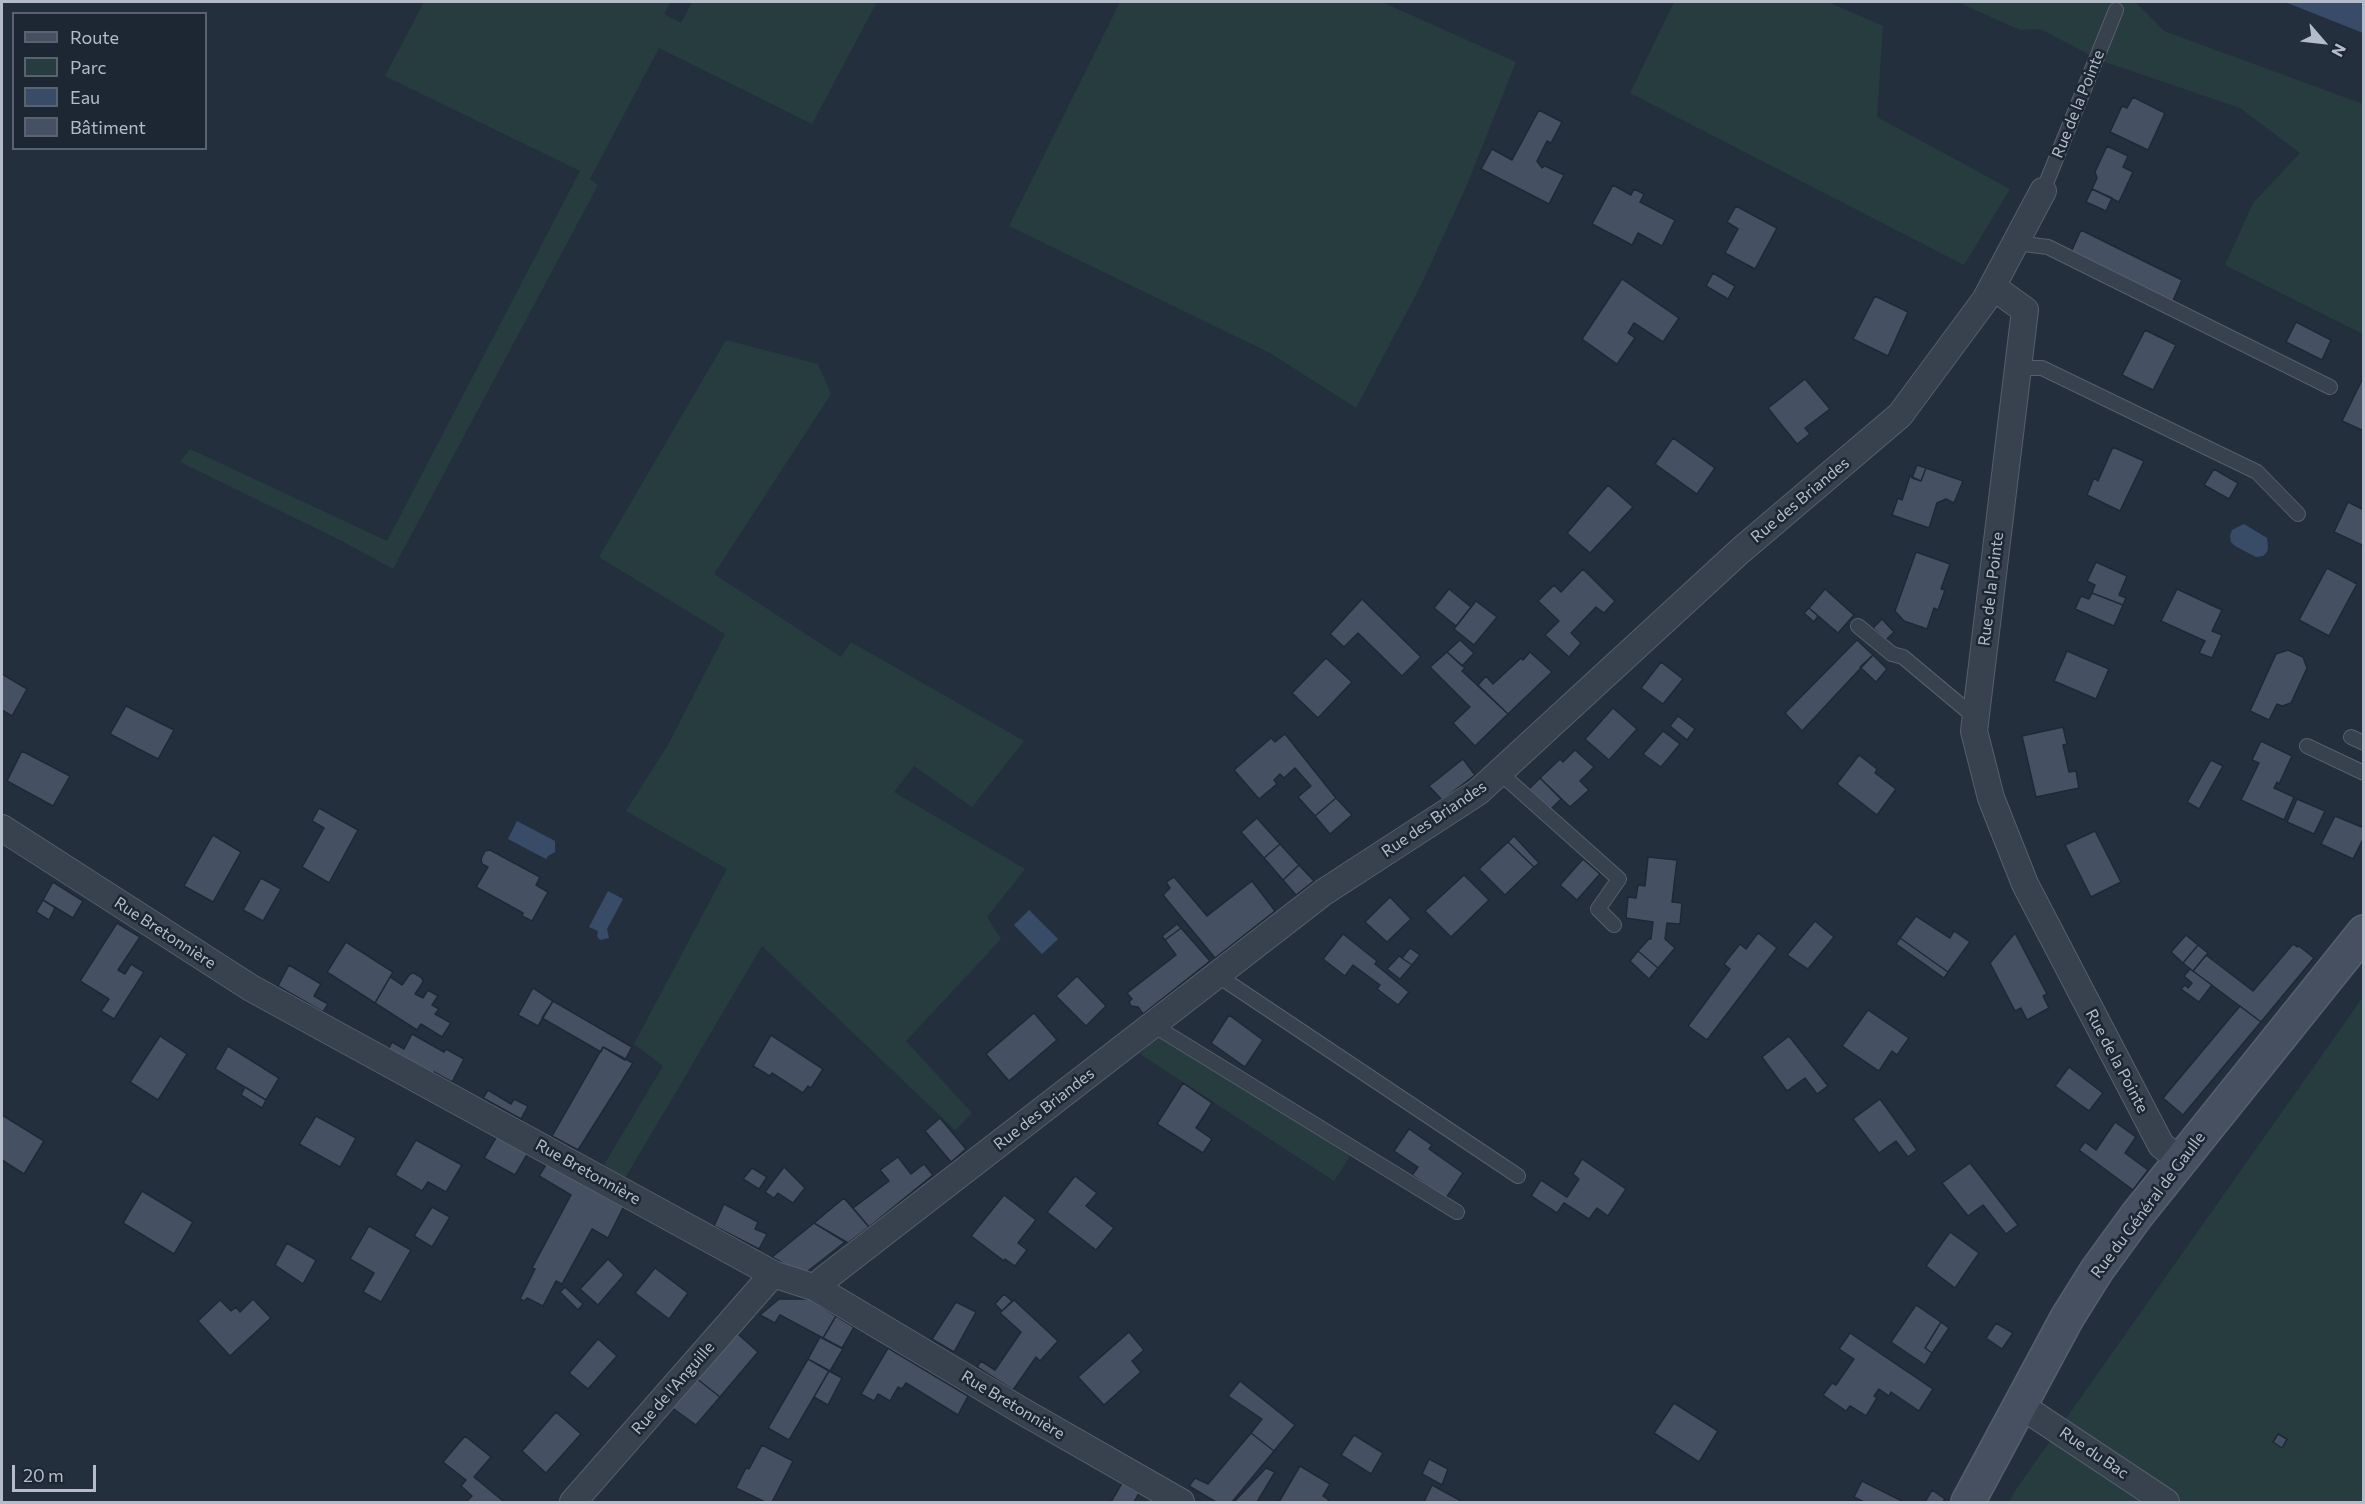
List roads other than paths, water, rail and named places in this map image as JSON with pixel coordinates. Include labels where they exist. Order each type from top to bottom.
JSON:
[{"type":"main road","name":"Rue du Général de Gaulle","points":[[1968,1503],[2067,1318],[2097,1270],[2181,1160],[2364,932]]},
{"type":"street","name":"Rue de la Pointe","points":[[2043,191],[1993,287],[2025,310],[1974,731],[1991,798],[2025,884],[2161,1145],[2181,1160]]},
{"type":"street","name":"Rue des Briandes","points":[[816,1288],[822,1280],[1324,892],[1478,792],[1740,551],[1900,415],[1993,287]]},
{"type":"street","name":"Rue Bretonnière","points":[[2,828],[251,988],[773,1274],[816,1288],[1182,1503]]},
{"type":"street","name":"Rue de l'Anguille","points":[[573,1503],[773,1274]]},
{"type":"street","name":"Rue du Bac","points":[[2020,1405],[2166,1503]]},
{"type":"lane","name":"Rue de la Pointe","points":[[2043,191],[2116,10]]},
{"type":"lane","points":[[2016,243],[2048,247],[2330,387]]},
{"type":"lane","points":[[2018,368],[2042,368],[2258,472],[2298,514]]},
{"type":"lane","points":[[1858,626],[1892,654],[1903,657],[1976,718]]},
{"type":"lane","points":[[2307,746],[2364,773]]},
{"type":"lane","points":[[1499,772],[1619,879],[1598,909],[1614,925]]},
{"type":"lane","points":[[1217,975],[1518,1176]]},
{"type":"lane","points":[[1153,1024],[1457,1212]]},
{"type":"water","points":[[2285,2],[2363,2],[2363,33]]},
{"type":"water","points":[[2244,524],[2267,538],[2267,552],[2263,556],[2256,557],[2231,542],[2232,530]]},
{"type":"water","points":[[517,821],[555,841],[555,852],[546,859],[508,839]]},
{"type":"water","points":[[608,891],[623,899],[607,929],[609,938],[600,940],[597,936],[598,931],[589,927]]},
{"type":"water","points":[[1029,910],[1058,939],[1042,954],[1014,925]]}]
